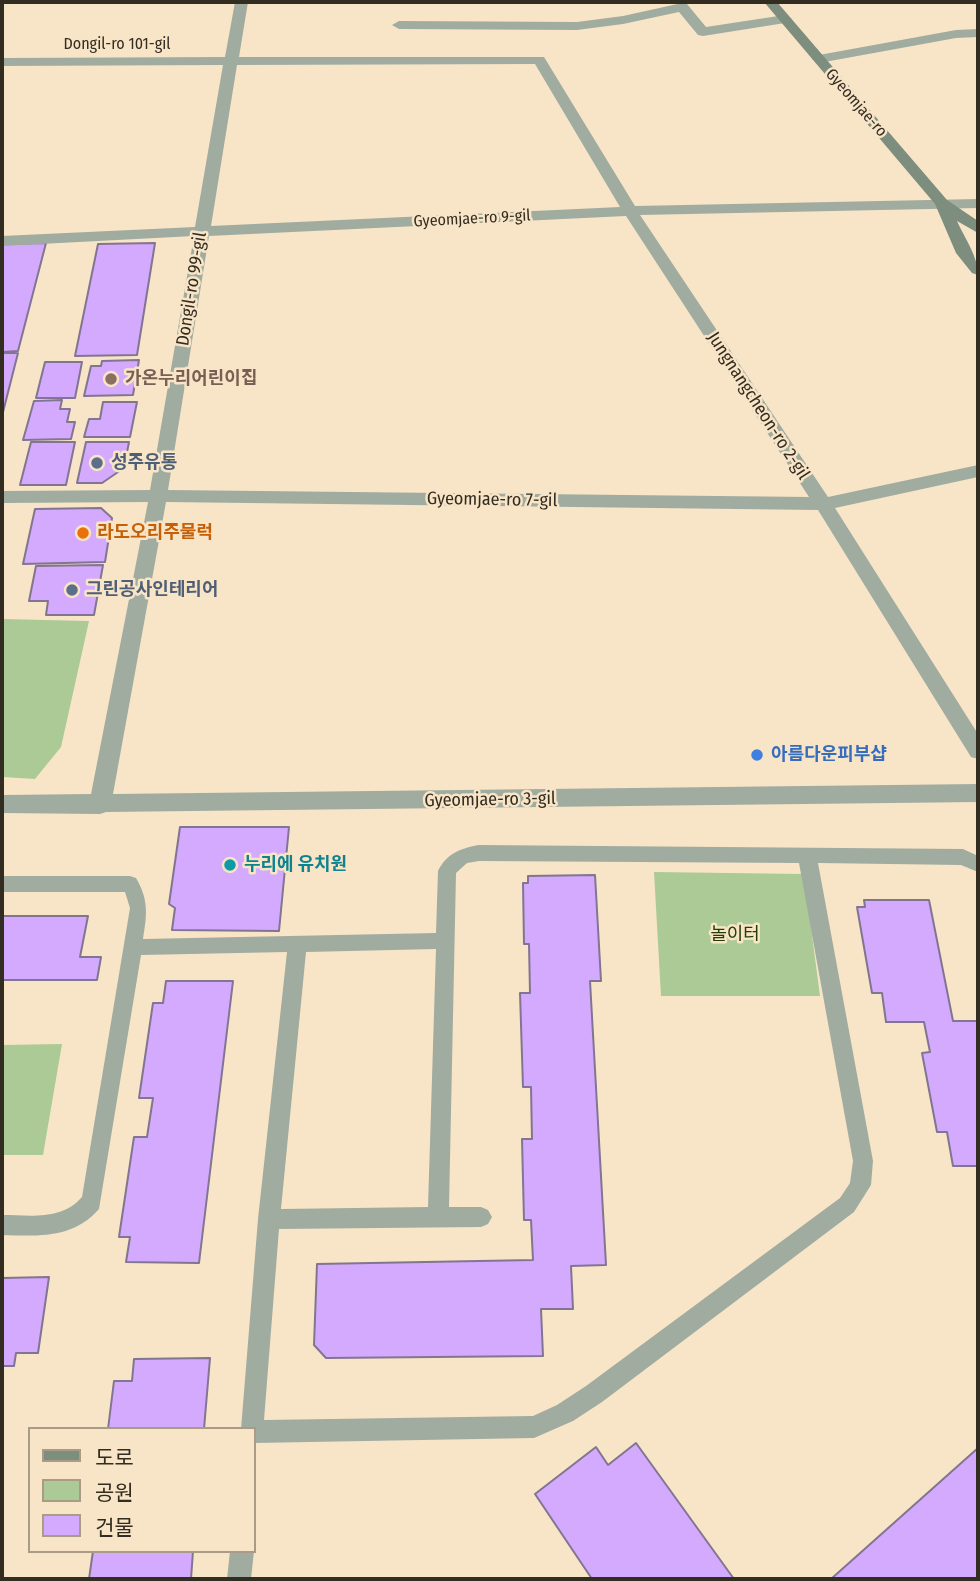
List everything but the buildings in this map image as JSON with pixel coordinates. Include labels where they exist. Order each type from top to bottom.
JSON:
[{"type":"main road","name":"Gyeomjae-ro","points":[[770,2],[942,203],[978,228]]},
{"type":"main road","name":"Gyeomjae-ro","points":[[942,203],[964,253],[978,270]]},
{"type":"street","name":"Dongil-ro 99-gil","points":[[100,805],[158,496],[241,2]]},
{"type":"street","points":[[399,25],[577,26],[682,7],[703,32],[785,19]]},
{"type":"street","points":[[819,59],[956,34],[978,33]]},
{"type":"street","name":"Jungnangcheon-ro 2-gil","points":[[232,63],[539,60],[629,211],[823,503],[978,751]]},
{"type":"street","name":"Dongil-ro 101-gil","points":[[2,62],[232,63]]},
{"type":"street","name":"Gyeomjae-ro 9-gil","points":[[2,241],[629,211],[978,203]]},
{"type":"street","name":"Gyeomjae-ro 7-gil","points":[[2,498],[158,496],[823,503],[978,471]]},
{"type":"street","name":"Gyeomjae-ro 3-gil","points":[[2,804],[100,805],[978,793]]},
{"type":"lane","points":[[438,1217],[447,871],[454,861],[464,855],[479,853],[963,857],[978,864]]},
{"type":"lane","points":[[256,1430],[534,1427],[565,1413],[594,1394],[847,1205],[858,1193],[864,1177],[863,1161],[807,855]]},
{"type":"lane","points":[[2,884],[130,884],[136,894],[139,908],[92,1202],[84,1213],[71,1222],[2,1225]]},
{"type":"lane","points":[[133,947],[445,941]]},
{"type":"lane","points":[[253,1427],[269,1219],[297,945]]},
{"type":"lane","points":[[269,1219],[481,1217]]},
{"type":"lane","points":[[239,1579],[242,1553]]},
{"type":"green space","points":[[2,619],[89,621],[61,747],[35,779],[2,777]]},
{"type":"green space","name":"놀이터","points":[[654,872],[804,874],[820,996],[661,996]]},
{"type":"green space","points":[[62,1044],[43,1155],[2,1155],[2,1045]]},
{"type":"place","name":"가온누리어린이집","points":[[111,379]]},
{"type":"place","name":"성주유통","points":[[97,463]]},
{"type":"place","name":"라도오리주물럭","points":[[83,533]]},
{"type":"place","name":"그린공사인테리어","points":[[72,590]]},
{"type":"place","name":"아름다운피부샵","points":[[757,755]]},
{"type":"place","name":"누리에 유치원","points":[[230,865]]}]
